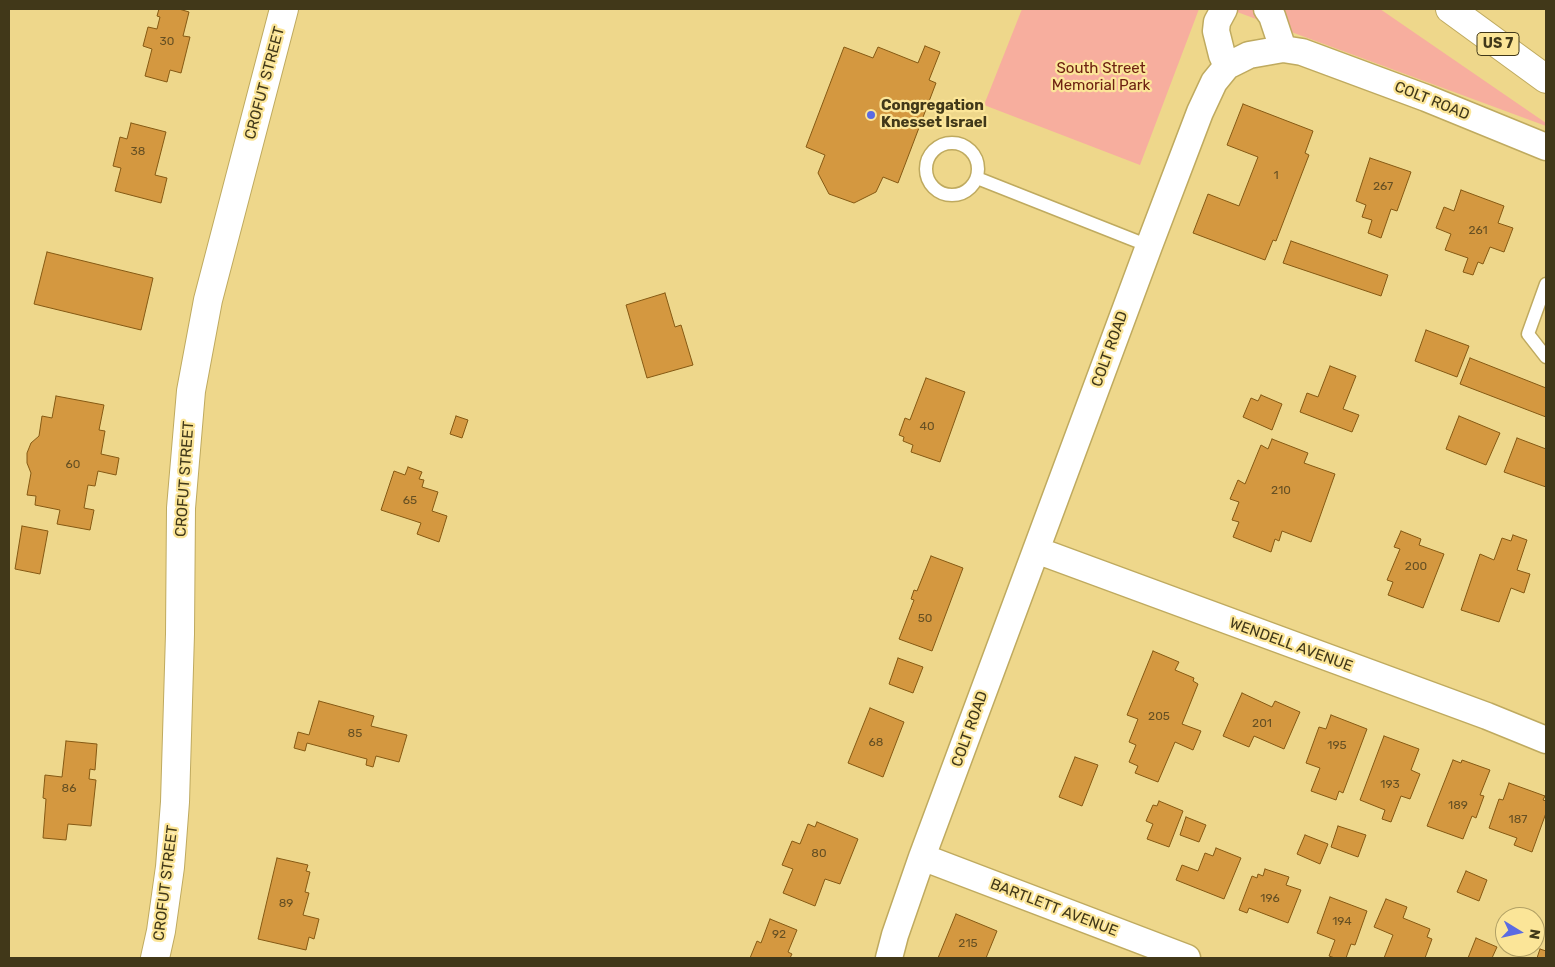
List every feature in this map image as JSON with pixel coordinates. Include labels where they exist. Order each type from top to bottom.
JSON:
[{"type":"main road","name":"CROFUT STREET","points":[[155,958],[161,931],[170,867],[175,802],[180,634],[181,508],[191,391],[208,300],[284,9]]},
{"type":"main road","name":"US 7","points":[[1450,9],[1546,79]]},
{"type":"street","points":[[1224,9],[1217,22],[1216,31],[1227,66]]},
{"type":"street","points":[[1267,9],[1272,16],[1283,49]]},
{"type":"street","name":"COLT ROAD","points":[[889,958],[895,935],[922,858],[1036,550],[1149,246],[1200,112],[1214,82],[1227,66],[1249,55],[1283,49],[1302,52],[1346,67],[1546,147]]},
{"type":"street","name":"WENDELL AVENUE","points":[[1036,550],[1487,716],[1546,740]]},
{"type":"street","name":"BARTLETT AVENUE","points":[[922,858],[1187,958]]},
{"type":"lane","points":[[948,143],[961,144],[972,152],[977,160],[977,178],[973,186],[966,192],[958,195],[944,194],[936,190],[930,182],[927,174],[928,161],[932,153],[939,147],[948,143]]},
{"type":"lane","points":[[977,178],[1149,246]]},
{"type":"lane","points":[[1546,284],[1528,334],[1546,357]]},
{"type":"green space","name":"South Street Memorial Park","points":[[1022,9],[1199,9],[1140,165],[984,105]]},
{"type":"green space","points":[[1229,9],[1380,9],[1546,123],[1546,126]]},
{"type":"building","points":[[159,9],[179,9],[189,12],[183,36],[190,37],[181,73],[170,70],[167,82],[145,76],[152,49],[143,46],[148,27],[157,29],[160,17],[157,16]]},
{"type":"building","name":"Congregation Knesset Israel","points":[[925,46],[940,52],[929,80],[936,83],[898,183],[883,177],[876,192],[854,203],[829,194],[818,173],[825,155],[806,147],[844,47],[873,58],[878,47],[918,63]]},
{"type":"building","points":[[1243,104],[1313,131],[1305,153],[1309,155],[1276,241],[1273,240],[1265,260],[1193,233],[1208,194],[1239,206],[1258,157],[1227,145]]},
{"type":"building","points":[[131,123],[166,132],[155,175],[167,178],[161,203],[115,191],[121,168],[113,166],[120,137],[127,139]]},
{"type":"building","points":[[1370,158],[1411,172],[1397,211],[1391,209],[1381,238],[1368,233],[1372,220],[1362,217],[1366,205],[1356,201]]},
{"type":"building","points":[[1461,190],[1504,206],[1498,223],[1513,228],[1504,252],[1490,247],[1483,264],[1478,262],[1473,275],[1463,272],[1468,258],[1445,250],[1451,234],[1436,228],[1444,207],[1454,211]]},
{"type":"building","points":[[1291,241],[1388,275],[1381,296],[1283,263]]},
{"type":"building","points":[[47,252],[153,278],[141,330],[34,304]]},
{"type":"building","points":[[665,293],[675,327],[681,325],[693,365],[647,378],[626,305]]},
{"type":"building","points":[[1426,330],[1469,346],[1457,377],[1415,361]]},
{"type":"building","points":[[1470,358],[1546,388],[1546,417],[1460,384]]},
{"type":"building","points":[[1330,366],[1356,376],[1343,409],[1359,415],[1352,432],[1300,412],[1307,393],[1318,397]]},
{"type":"building","points":[[926,378],[965,392],[940,462],[911,452],[913,445],[903,441],[904,437],[899,435],[905,418],[910,420]]},
{"type":"building","points":[[1261,395],[1282,404],[1272,430],[1243,417],[1251,398],[1258,401]]},
{"type":"building","points":[[56,396],[104,405],[99,430],[105,431],[101,454],[119,458],[116,475],[98,471],[95,486],[88,485],[84,508],[94,510],[90,530],[57,524],[60,510],[35,505],[36,496],[27,495],[31,473],[27,463],[27,453],[31,443],[39,436],[42,416],[52,418]]},
{"type":"building","points":[[456,416],[468,420],[462,438],[450,434]]},
{"type":"building","points":[[1459,416],[1500,433],[1486,465],[1446,449]]},
{"type":"building","points":[[1517,438],[1546,449],[1546,487],[1504,472]]},
{"type":"building","points":[[1272,439],[1308,453],[1304,463],[1335,474],[1311,542],[1282,531],[1279,541],[1275,539],[1271,552],[1233,537],[1239,522],[1232,520],[1239,502],[1230,499],[1238,480],[1245,484],[1261,445],[1268,449]]},
{"type":"building","points":[[408,467],[422,472],[419,479],[424,480],[422,487],[438,492],[432,511],[447,516],[439,542],[417,534],[421,523],[381,510],[394,471],[405,475]]},
{"type":"building","points":[[22,526],[48,531],[40,574],[15,569]]},
{"type":"building","points":[[1401,531],[1421,539],[1419,545],[1444,554],[1423,608],[1388,595],[1393,582],[1387,580],[1400,549],[1394,547]]},
{"type":"building","points":[[1513,535],[1527,540],[1517,570],[1530,574],[1524,593],[1511,588],[1499,622],[1461,610],[1480,554],[1494,560],[1502,538],[1511,541]]},
{"type":"building","points":[[931,556],[963,568],[932,651],[899,639],[914,600],[911,599],[914,590],[917,591]]},
{"type":"building","points":[[1153,651],[1179,662],[1175,670],[1194,678],[1193,681],[1198,684],[1182,724],[1201,731],[1193,750],[1175,742],[1158,782],[1135,773],[1138,766],[1129,762],[1136,745],[1129,742],[1138,719],[1127,715]]},
{"type":"building","points":[[898,658],[923,667],[913,693],[889,684]]},
{"type":"building","points":[[1242,693],[1272,707],[1275,701],[1300,712],[1284,749],[1254,736],[1249,747],[1223,736]]},
{"type":"building","points":[[319,701],[374,716],[371,726],[407,735],[399,762],[376,756],[373,767],[366,765],[367,759],[307,743],[305,751],[294,748],[298,732],[309,735]]},
{"type":"building","points":[[870,708],[904,722],[883,777],[848,763]]},
{"type":"building","points":[[1331,715],[1367,729],[1343,793],[1339,791],[1336,800],[1311,791],[1320,768],[1306,763],[1319,727],[1326,729]]},
{"type":"building","points":[[1384,736],[1419,749],[1411,770],[1420,774],[1410,799],[1401,796],[1391,822],[1382,819],[1385,810],[1360,800]]},
{"type":"building","points":[[66,741],[97,744],[95,770],[90,769],[89,779],[96,780],[91,826],[68,824],[66,840],[43,838],[46,799],[43,798],[45,775],[62,777]]},
{"type":"building","points":[[1075,757],[1098,765],[1082,806],[1059,797]]},
{"type":"building","points":[[1453,760],[1461,763],[1462,760],[1490,770],[1480,795],[1484,796],[1476,818],[1472,816],[1463,839],[1427,826]]},
{"type":"building","points":[[1509,783],[1545,796],[1543,800],[1546,801],[1546,813],[1532,852],[1514,845],[1517,838],[1489,828],[1499,799],[1503,800]]},
{"type":"building","points":[[1159,801],[1183,811],[1169,847],[1147,839],[1153,824],[1146,821],[1153,805],[1157,806]]},
{"type":"building","points":[[1186,817],[1206,825],[1199,842],[1180,835]]},
{"type":"building","points":[[817,822],[858,839],[840,884],[825,879],[815,906],[783,893],[793,869],[782,865],[792,841],[800,844],[808,824],[815,827]]},
{"type":"building","points":[[1338,826],[1366,835],[1358,857],[1331,847]]},
{"type":"building","points":[[1305,835],[1328,844],[1320,864],[1297,854]]},
{"type":"building","points":[[1216,848],[1241,858],[1224,899],[1176,880],[1182,865],[1198,871],[1205,853],[1213,856]]},
{"type":"building","points":[[277,858],[308,865],[306,871],[310,872],[305,892],[309,893],[303,915],[319,919],[314,939],[309,937],[306,950],[258,939]]},
{"type":"building","points":[[1265,869],[1289,877],[1286,885],[1301,890],[1288,923],[1249,908],[1247,913],[1239,910],[1252,876],[1257,878],[1258,874],[1263,876]]},
{"type":"building","points":[[1466,871],[1487,880],[1479,901],[1457,892]]},
{"type":"building","points":[[1330,897],[1367,911],[1355,945],[1351,944],[1346,958],[1329,956],[1335,940],[1317,933]]},
{"type":"building","points":[[1386,899],[1407,907],[1403,918],[1430,929],[1427,937],[1432,939],[1425,958],[1384,958],[1393,935],[1374,927]]},
{"type":"building","points":[[956,914],[997,931],[986,958],[938,958]]},
{"type":"building","points":[[770,919],[797,930],[788,952],[792,954],[790,958],[750,958],[757,941],[761,943]]},
{"type":"building","points":[[1476,938],[1495,946],[1492,958],[1468,958]]},
{"type":"place","name":"Congregation Knesset Israel","points":[[871,115]]}]
